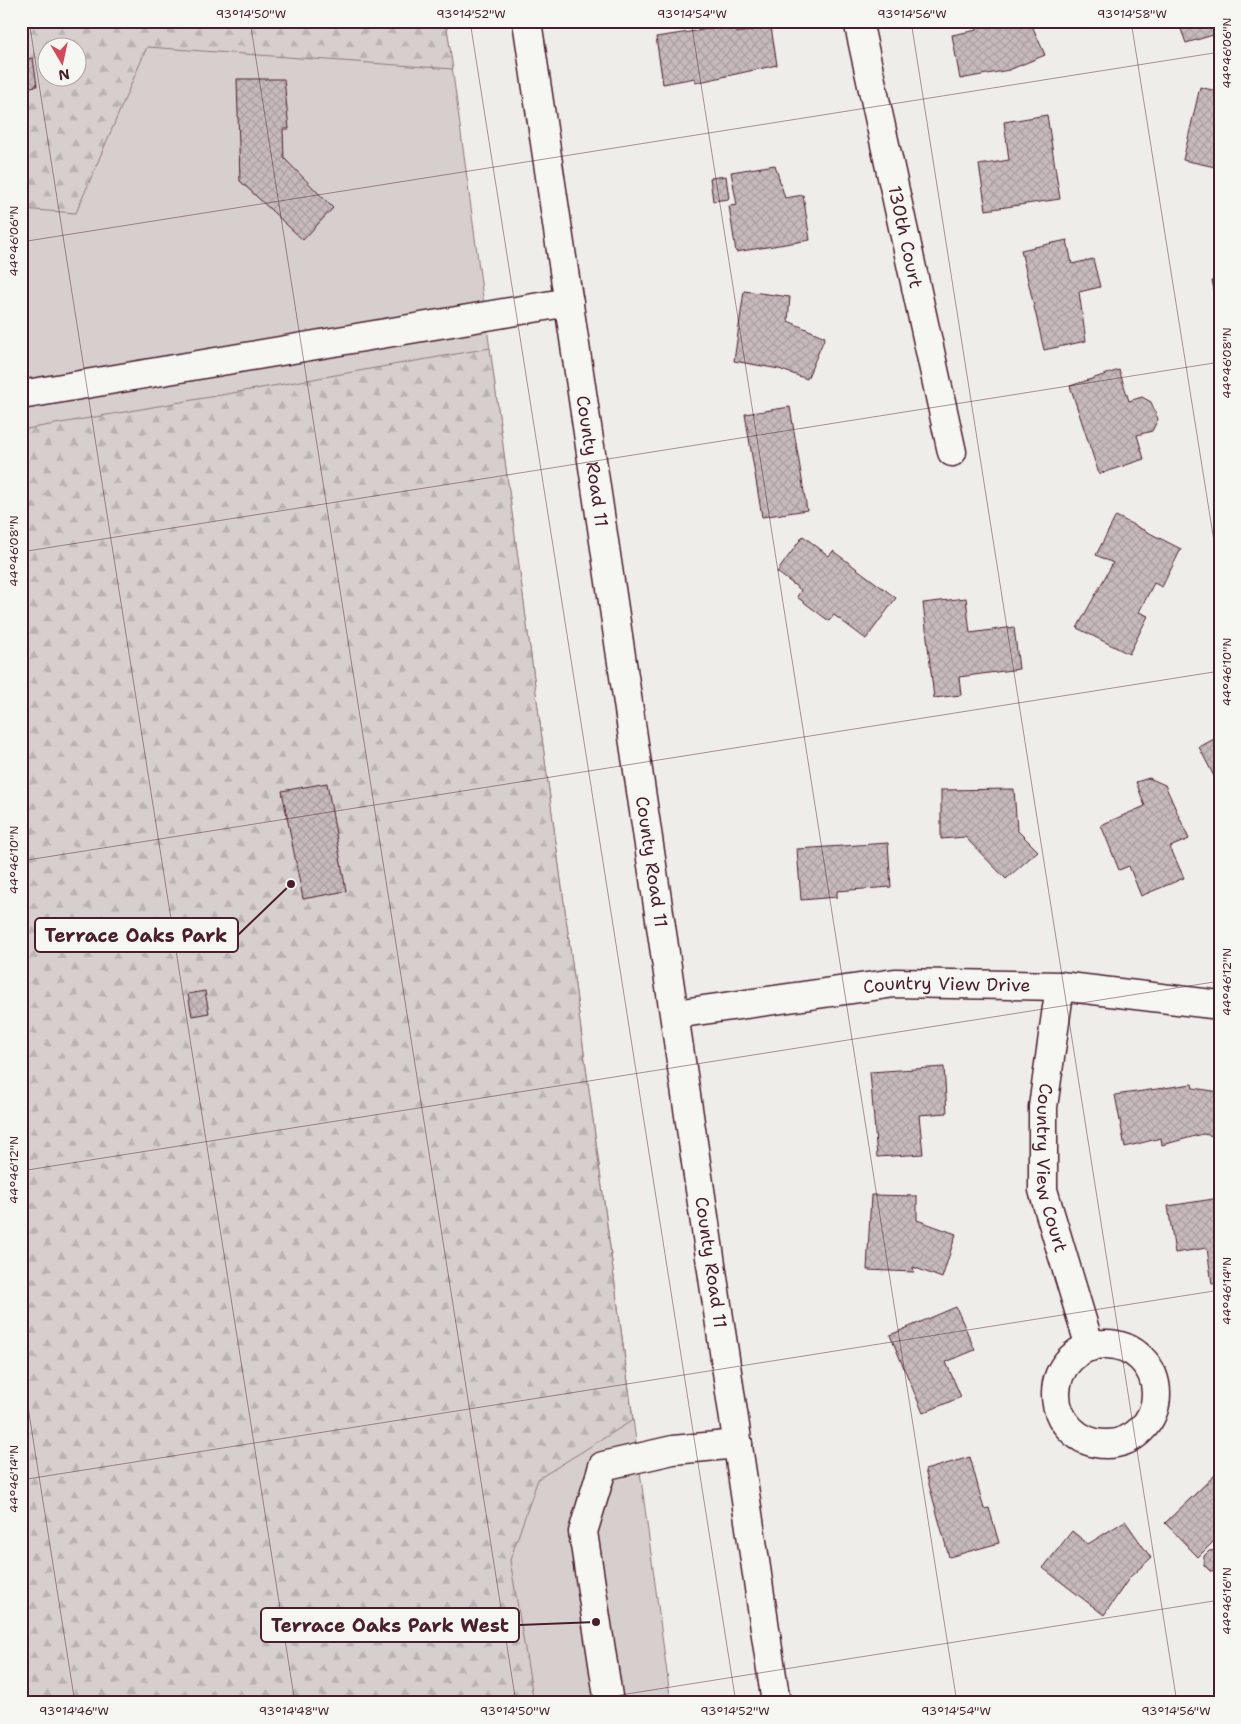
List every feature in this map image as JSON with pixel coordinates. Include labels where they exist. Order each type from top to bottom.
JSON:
[{"type":"street","name":"County Road 11","points":[[527,21],[776,1703]]},
{"type":"street","name":"130th Court","points":[[858,21],[952,452]]},
{"type":"street","points":[[21,395],[569,302]]},
{"type":"street","name":"Country View Drive","points":[[675,1014],[895,983],[1060,986],[1220,1005]]},
{"type":"street","name":"Country View Court","points":[[1060,986],[1042,1107],[1043,1190],[1090,1347]]},
{"type":"street","points":[[609,1703],[583,1532],[603,1466],[673,1450],[738,1444]]},
{"type":"green space","points":[[21,21],[446,21],[671,1703],[21,1703]]},
{"type":"green space","points":[[21,21],[446,21],[453,69],[147,47],[76,213],[21,209]]},
{"type":"green space","points":[[490,348],[633,1420],[538,1479],[510,1560],[534,1703],[21,1703],[21,430]]},
{"type":"building","points":[[976,21],[1030,21],[1045,55],[1009,70],[960,79],[952,35],[977,30]]},
{"type":"building","points":[[1178,21],[1220,21],[1220,33],[1186,43]]},
{"type":"building","points":[[736,25],[737,33],[771,27],[777,65],[695,83],[695,78],[663,84],[656,37]]},
{"type":"building","points":[[33,58],[37,86],[21,88],[21,60]]},
{"type":"building","points":[[237,79],[284,79],[289,129],[283,129],[284,158],[333,208],[303,240],[240,181]]},
{"type":"building","points":[[1200,87],[1220,92],[1220,168],[1183,160]]},
{"type":"building","points":[[1047,115],[1060,199],[986,210],[979,165],[1009,160],[1004,122]]},
{"type":"building","points":[[775,165],[785,198],[803,195],[810,240],[736,252],[729,206],[737,205],[731,172]]},
{"type":"building","points":[[726,176],[729,199],[713,201],[710,178]]},
{"type":"building","points":[[1067,240],[1072,264],[1093,259],[1100,287],[1079,292],[1086,341],[1044,350],[1021,250]]},
{"type":"building","points":[[1220,279],[1220,306],[1218,306],[1212,281]]},
{"type":"building","points":[[744,291],[790,297],[788,321],[825,337],[807,379],[779,369],[734,361]]},
{"type":"building","points":[[1119,370],[1129,401],[1142,397],[1151,402],[1158,419],[1152,431],[1137,435],[1144,459],[1099,474],[1070,386]]},
{"type":"building","points":[[790,407],[807,510],[762,517],[745,414]]},
{"type":"building","points":[[1116,516],[1181,549],[1162,587],[1154,583],[1139,612],[1148,616],[1129,654],[1077,628],[1113,563],[1096,555]]},
{"type":"building","points":[[803,536],[829,556],[833,551],[896,598],[866,639],[834,615],[829,621],[797,597],[801,590],[777,572]]},
{"type":"building","points":[[966,598],[970,633],[1014,627],[1019,669],[959,677],[961,695],[934,698],[923,603]]},
{"type":"building","points":[[1220,736],[1220,788],[1199,747]]},
{"type":"building","points":[[1149,778],[1165,785],[1189,839],[1170,847],[1184,878],[1141,896],[1129,866],[1119,870],[1101,825],[1145,806],[1136,782]]},
{"type":"building","points":[[327,783],[346,891],[303,899],[282,791]]},
{"type":"building","points":[[1014,789],[1017,830],[1038,851],[1006,879],[965,837],[941,839],[941,790]]},
{"type":"building","points":[[888,843],[891,887],[837,891],[837,897],[801,900],[797,849]]},
{"type":"building","points":[[205,991],[209,1013],[192,1016],[188,994]]},
{"type":"building","points":[[944,1067],[947,1113],[919,1115],[923,1154],[877,1157],[870,1072]]},
{"type":"building","points":[[1192,1084],[1193,1088],[1220,1092],[1220,1137],[1203,1134],[1162,1145],[1161,1138],[1125,1147],[1115,1095]]},
{"type":"building","points":[[871,1195],[917,1196],[917,1220],[956,1234],[942,1278],[913,1267],[914,1272],[867,1270]]},
{"type":"building","points":[[1220,1198],[1220,1283],[1212,1284],[1207,1248],[1175,1253],[1168,1206]]},
{"type":"building","points":[[956,1307],[975,1350],[946,1362],[961,1397],[923,1413],[890,1335]]},
{"type":"building","points":[[970,1457],[984,1509],[989,1508],[999,1543],[949,1557],[925,1470]]},
{"type":"building","points":[[1220,1470],[1220,1535],[1198,1557],[1165,1523]]},
{"type":"building","points":[[1125,1521],[1151,1558],[1130,1577],[1104,1615],[1043,1568],[1072,1531],[1088,1544]]},
{"type":"building","points":[[1219,1550],[1220,1570],[1210,1571],[1204,1565],[1204,1556],[1209,1551]]},
{"type":"place","name":"Terrace Oaks Park","points":[[291,884]]},
{"type":"place","name":"Terrace Oaks Park West","points":[[596,1622]]}]
